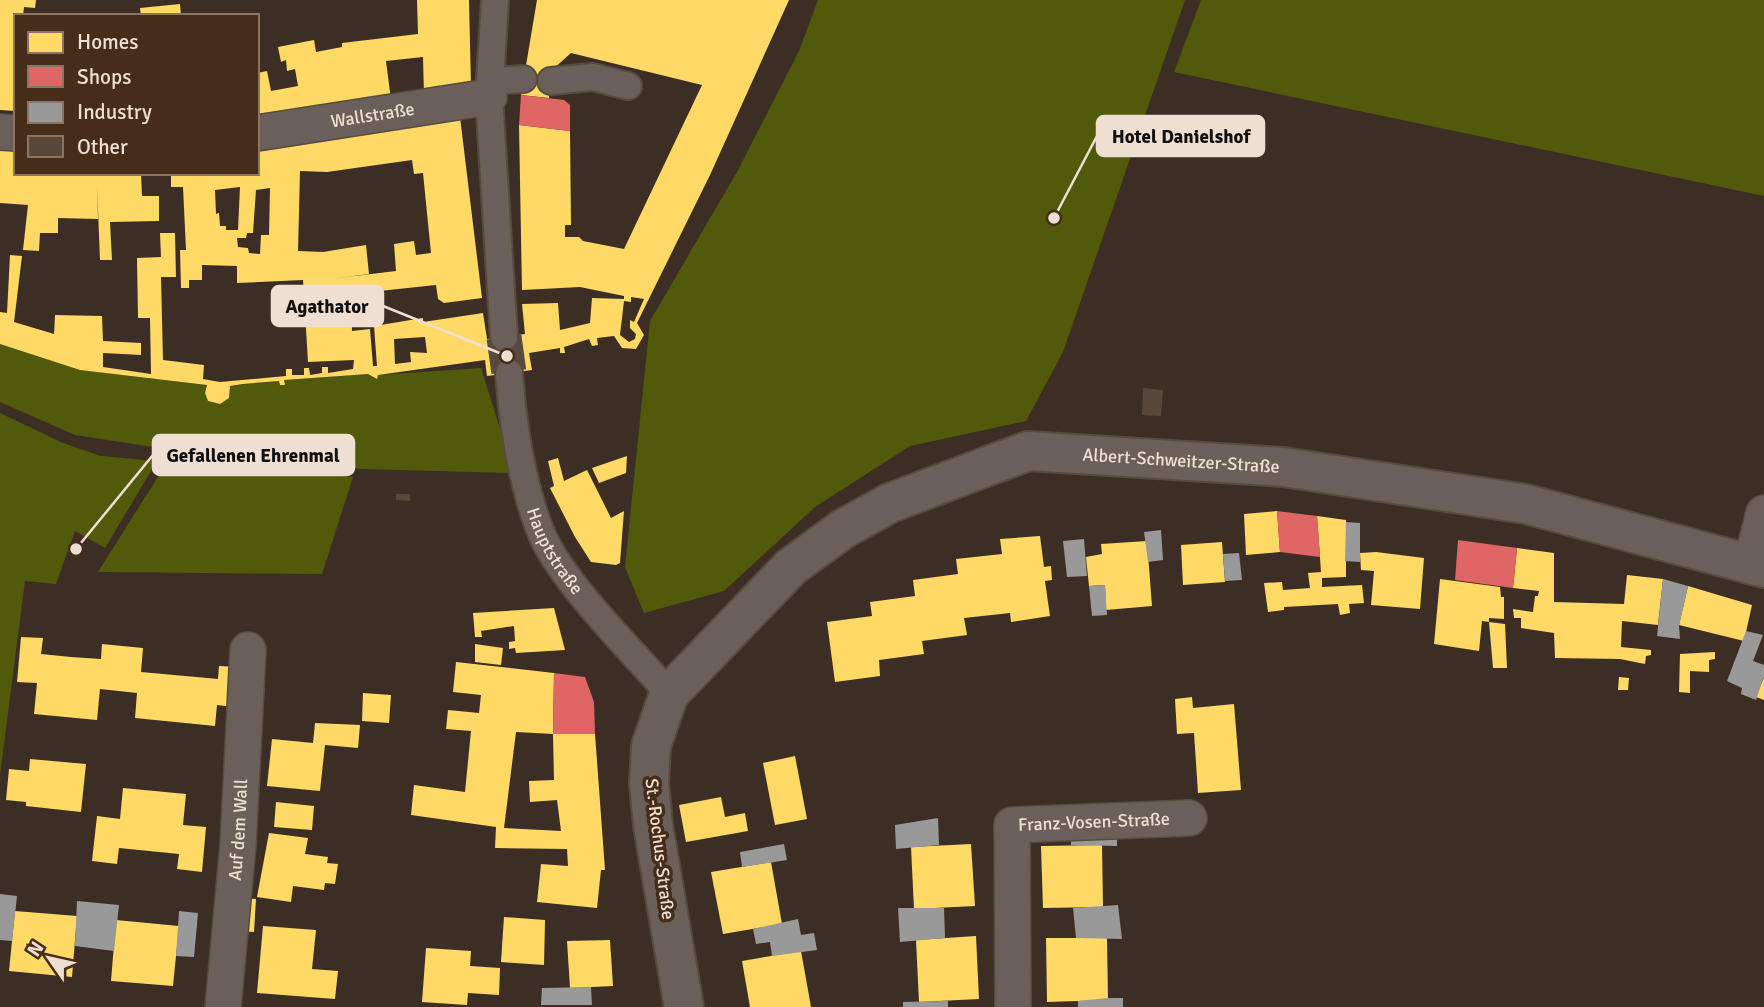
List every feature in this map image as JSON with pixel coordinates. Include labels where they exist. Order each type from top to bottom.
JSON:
[{"type":"street","points":[[495,0],[490,89],[504,337]]},
{"type":"street","points":[[551,82],[593,77],[628,86]]},
{"type":"street","points":[[490,89],[523,79]]},
{"type":"street","name":"Wallstraße","points":[[259,132],[490,89]]},
{"type":"street","name":"Hauptstraße","points":[[509,373],[522,466],[540,532],[566,575],[670,694]]},
{"type":"street","name":"Albert-Schweitzer-Straße","points":[[670,694],[791,567],[843,529],[890,503],[1028,451],[1283,467],[1526,504],[1757,566]]},
{"type":"street","points":[[1757,566],[1764,513]]},
{"type":"street","name":"Auf dem Wall","points":[[222,1007],[238,845],[248,650]]},
{"type":"street","name":"St.-Rochus-Straße","points":[[670,694],[651,746],[649,783],[653,825],[684,1007]]},
{"type":"street","name":"Franz-Vosen-Straße","points":[[1013,1007],[1013,825],[1189,818]]},
{"type":"green space","points":[[818,0],[1185,0],[1063,352],[1026,421],[910,446],[815,507],[724,591],[644,613],[625,567],[650,321],[737,172],[799,51]]},
{"type":"green space","points":[[1201,0],[1764,0],[1764,196],[1174,72]]},
{"type":"green space","points":[[0,344],[80,370],[207,385],[205,393],[208,401],[219,404],[229,398],[230,386],[279,381],[280,385],[284,385],[284,380],[368,374],[377,379],[378,375],[481,368],[514,473],[362,469],[166,449],[75,435],[0,402]]},
{"type":"green space","points":[[0,413],[63,443],[101,456],[157,461],[105,548],[75,531],[56,584],[25,581],[0,775]]},
{"type":"green space","points":[[168,461],[353,477],[322,574],[98,572]]},
{"type":"building: Homes","points":[[0,0],[36,0],[35,8],[24,7],[23,14],[14,14],[14,111],[0,110]]},
{"type":"building: Homes","points":[[417,0],[469,0],[471,87],[424,95],[423,57],[386,61],[391,100],[259,116],[259,73],[267,71],[271,91],[298,86],[295,69],[287,71],[286,60],[281,62],[278,47],[314,40],[316,52],[342,47],[342,43],[418,34]]},
{"type":"building: Homes","points":[[537,0],[789,0],[710,175],[637,323],[644,335],[636,349],[622,348],[614,336],[597,338],[598,345],[592,346],[589,339],[564,347],[565,353],[560,353],[560,348],[529,353],[532,370],[487,376],[485,360],[378,375],[377,379],[368,374],[284,380],[285,385],[280,385],[279,381],[243,384],[230,386],[229,398],[220,404],[208,401],[205,393],[207,385],[80,370],[0,344],[0,312],[7,313],[10,255],[22,256],[14,322],[54,334],[55,315],[102,316],[103,341],[141,343],[141,355],[103,353],[103,367],[151,374],[150,318],[138,318],[137,258],[161,257],[160,233],[175,233],[176,277],[161,277],[163,360],[204,365],[203,379],[220,382],[286,376],[286,369],[292,369],[292,375],[304,375],[304,368],[309,368],[310,375],[322,373],[322,367],[328,367],[328,373],[353,369],[354,360],[308,362],[303,280],[237,283],[237,266],[202,265],[202,280],[189,280],[189,288],[181,288],[180,250],[186,250],[183,187],[171,187],[171,175],[259,175],[259,146],[460,117],[482,298],[444,303],[438,299],[436,285],[351,294],[352,331],[370,329],[373,366],[377,366],[374,326],[423,318],[423,322],[483,313],[487,339],[525,334],[522,304],[558,303],[560,330],[590,323],[592,298],[624,299],[624,296],[580,287],[522,290],[519,125],[570,131],[571,225],[565,225],[565,237],[579,237],[583,241],[624,249],[702,85],[571,53],[552,70],[549,98],[521,95]],"holes":[[[412,160],[414,174],[423,173],[431,253],[416,255],[414,241],[394,244],[396,271],[330,279],[369,274],[366,245],[323,252],[298,251],[300,171],[327,172]],[[240,187],[238,230],[226,230],[226,226],[220,226],[219,213],[216,214],[215,190]],[[270,188],[269,235],[261,235],[260,254],[249,253],[248,248],[238,247],[237,238],[246,238],[247,233],[253,233],[256,190]],[[631,297],[644,299],[634,322],[630,320],[630,328],[636,334],[635,339],[629,342],[620,335],[624,301],[631,302]],[[425,337],[427,353],[410,352],[411,362],[395,364],[394,339]]]},
{"type":"building: Homes","points":[[180,4],[181,14],[141,14],[140,8]]},
{"type":"building: Homes","points":[[0,146],[14,147],[14,175],[141,175],[142,196],[159,196],[159,221],[110,222],[112,260],[100,260],[97,185],[98,219],[58,218],[58,233],[40,233],[39,251],[23,250],[28,205],[0,203]]},
{"type":"building: Homes","points":[[627,456],[626,473],[599,483],[592,468]]},
{"type":"building: Homes","points":[[558,458],[564,481],[587,470],[611,518],[624,511],[620,563],[616,565],[591,562],[575,537],[550,488],[554,486],[548,461]]},
{"type":"building: Homes","points":[[1277,511],[1280,552],[1246,555],[1244,514]]},
{"type":"building: Homes","points":[[1317,516],[1346,520],[1346,577],[1322,578],[1322,587],[1362,585],[1364,603],[1349,604],[1350,613],[1340,615],[1338,604],[1284,607],[1284,610],[1268,612],[1264,583],[1282,582],[1283,590],[1310,588],[1308,573],[1321,572]]},
{"type":"building: Homes","points":[[1040,536],[1044,567],[1051,566],[1052,580],[1045,581],[1050,616],[1011,622],[1010,613],[964,618],[967,635],[922,641],[924,654],[879,660],[880,676],[835,682],[827,622],[872,616],[870,602],[915,596],[913,580],[958,574],[956,559],[1002,554],[1000,539]]},
{"type":"building: Homes","points":[[1147,541],[1152,606],[1106,610],[1105,585],[1089,586],[1086,557],[1102,554],[1101,544]]},
{"type":"building: Homes","points":[[1222,542],[1225,582],[1183,585],[1181,545]]},
{"type":"building: Homes","points":[[1517,548],[1554,553],[1554,602],[1624,604],[1627,575],[1663,579],[1658,625],[1622,621],[1621,647],[1651,650],[1651,655],[1646,656],[1645,664],[1620,659],[1555,658],[1554,633],[1521,628],[1521,618],[1514,618],[1513,609],[1533,612],[1535,596],[1538,596],[1539,591],[1513,588]]},
{"type":"building: Homes","points":[[1376,552],[1424,558],[1420,609],[1371,605],[1374,571],[1361,570],[1360,553]]},
{"type":"building: Homes","points":[[1440,579],[1500,587],[1501,597],[1504,597],[1504,619],[1489,618],[1489,622],[1482,621],[1479,651],[1434,644]]},
{"type":"building: Homes","points":[[1688,586],[1752,605],[1744,641],[1679,625]]},
{"type":"building: Homes","points":[[554,608],[565,650],[516,653],[515,648],[509,649],[509,642],[515,641],[514,626],[481,631],[482,637],[475,637],[473,613]]},
{"type":"building: Homes","points":[[1489,622],[1505,624],[1507,668],[1493,668]]},
{"type":"building: Homes","points":[[21,637],[43,638],[41,654],[71,657],[101,659],[102,644],[143,648],[141,672],[218,679],[219,666],[238,667],[234,707],[217,705],[215,726],[135,718],[137,693],[100,689],[97,720],[34,714],[37,683],[17,682]]},
{"type":"building: Homes","points":[[475,644],[503,648],[501,665],[475,662]]},
{"type":"building: Homes","points":[[1715,652],[1715,659],[1709,660],[1709,672],[1690,671],[1690,693],[1679,692],[1680,654]]},
{"type":"building: Homes","points":[[456,662],[554,673],[553,734],[595,734],[605,870],[601,870],[597,908],[537,902],[541,864],[568,866],[567,849],[495,848],[496,827],[411,815],[414,785],[465,792],[471,731],[446,729],[448,710],[479,713],[481,695],[453,692]],"holes":[[[516,732],[553,734],[554,780],[529,781],[530,802],[557,800],[561,831],[504,828]]]},
{"type":"building: Homes","points":[[1619,677],[1629,678],[1628,690],[1618,690]]},
{"type":"building: Homes","points":[[1764,677],[1764,700],[1756,697]]},
{"type":"building: Homes","points":[[363,693],[391,695],[389,723],[362,721]]},
{"type":"building: Homes","points":[[1192,697],[1193,708],[1234,704],[1241,790],[1198,793],[1194,733],[1177,734],[1175,699]]},
{"type":"building: Homes","points":[[315,723],[360,725],[358,748],[325,745],[320,791],[267,786],[272,739],[313,743]]},
{"type":"building: Homes","points":[[795,756],[807,819],[775,825],[763,763]]},
{"type":"building: Homes","points":[[30,759],[86,764],[81,812],[26,806],[26,802],[6,800],[9,769],[29,771]]},
{"type":"building: Homes","points":[[123,788],[186,794],[183,825],[206,827],[202,872],[177,869],[179,854],[119,848],[117,864],[92,861],[97,816],[120,819]]},
{"type":"building: Homes","points":[[721,797],[725,817],[745,813],[748,831],[686,842],[679,805]]},
{"type":"building: Homes","points":[[276,802],[314,806],[312,830],[274,827]]},
{"type":"building: Homes","points":[[269,833],[308,838],[305,854],[328,857],[327,863],[338,864],[335,884],[325,883],[324,890],[293,886],[291,902],[257,897]]},
{"type":"building: Homes","points":[[971,844],[975,906],[914,909],[911,847]]},
{"type":"building: Homes","points":[[1102,845],[1103,907],[1043,908],[1041,846]]},
{"type":"building: Homes","points":[[771,862],[782,924],[723,934],[711,872]]},
{"type":"building: Homes","points":[[237,898],[256,899],[254,932],[234,931]]},
{"type":"building: Homes","points":[[15,911],[77,916],[72,977],[9,971]]},
{"type":"building: Homes","points":[[504,917],[545,920],[544,965],[501,962]]},
{"type":"building: Homes","points":[[116,920],[179,926],[173,986],[111,981]]},
{"type":"building: Homes","points":[[263,926],[316,930],[312,969],[338,971],[335,999],[257,993]]},
{"type":"building: Homes","points":[[976,936],[979,999],[919,1002],[916,940]]},
{"type":"building: Homes","points":[[1046,938],[1107,938],[1108,1000],[1047,1002]]},
{"type":"building: Homes","points":[[610,940],[613,986],[570,988],[567,941]]},
{"type":"building: Homes","points":[[426,948],[471,951],[470,966],[500,968],[499,995],[468,993],[467,1005],[422,1002]]},
{"type":"building: Homes","points":[[801,951],[811,1007],[750,1007],[742,961]]},
{"type":"building: Shops","points":[[521,95],[564,100],[570,105],[570,131],[519,125]]},
{"type":"building: Shops","points":[[1277,511],[1317,516],[1320,557],[1280,552]]},
{"type":"building: Shops","points":[[1458,540],[1517,548],[1513,588],[1455,580]]},
{"type":"building: Shops","points":[[554,673],[585,677],[594,702],[595,734],[553,734]]},
{"type":"building: Industry","points":[[1346,522],[1360,523],[1360,562],[1345,561]]},
{"type":"building: Industry","points":[[1161,530],[1163,560],[1148,562],[1144,532]]},
{"type":"building: Industry","points":[[1084,539],[1087,576],[1067,577],[1063,541]]},
{"type":"building: Industry","points":[[1239,553],[1242,580],[1225,581],[1223,554]]},
{"type":"building: Industry","points":[[1663,579],[1688,586],[1679,626],[1680,639],[1657,636]]},
{"type":"building: Industry","points":[[1105,585],[1107,615],[1092,616],[1089,586]]},
{"type":"building: Industry","points":[[1746,631],[1763,635],[1753,661],[1764,665],[1764,676],[1756,700],[1741,694],[1742,688],[1727,681]]},
{"type":"building: Industry","points":[[938,818],[939,845],[896,849],[895,825]]},
{"type":"building: Industry","points":[[1071,829],[1117,829],[1117,846],[1071,845]]},
{"type":"building: Industry","points":[[784,844],[787,860],[742,867],[740,852]]},
{"type":"building: Industry","points":[[0,894],[17,896],[12,941],[0,940]]},
{"type":"building: Industry","points":[[77,901],[119,905],[114,951],[75,946]]},
{"type":"building: Industry","points":[[1118,905],[1122,939],[1076,938],[1073,908]]},
{"type":"building: Industry","points":[[898,908],[944,908],[945,938],[900,942]]},
{"type":"building: Industry","points":[[179,911],[198,913],[194,957],[176,956]]},
{"type":"building: Industry","points":[[798,919],[801,935],[814,933],[817,950],[772,956],[770,942],[756,944],[753,929]]},
{"type":"building: Industry","points":[[591,987],[592,1005],[541,1005],[542,988]]},
{"type":"building: Industry","points":[[1123,998],[1123,1007],[1078,1007],[1078,1001]]},
{"type":"building: Industry","points":[[948,1001],[948,1007],[903,1007],[903,1002]]},
{"type":"building: Other","points":[[1143,388],[1163,390],[1161,416],[1142,415]]},
{"type":"building: Other","points":[[396,494],[410,494],[410,501],[396,500]]},
{"type":"tunnel","points":[[504,337],[509,373]]},
{"type":"place","name":"Hotel Danielshof","points":[[1054,218]]},
{"type":"place","name":"Agathator","points":[[507,356]]},
{"type":"place","name":"Gefallenen Ehrenmal","points":[[76,549]]}]
